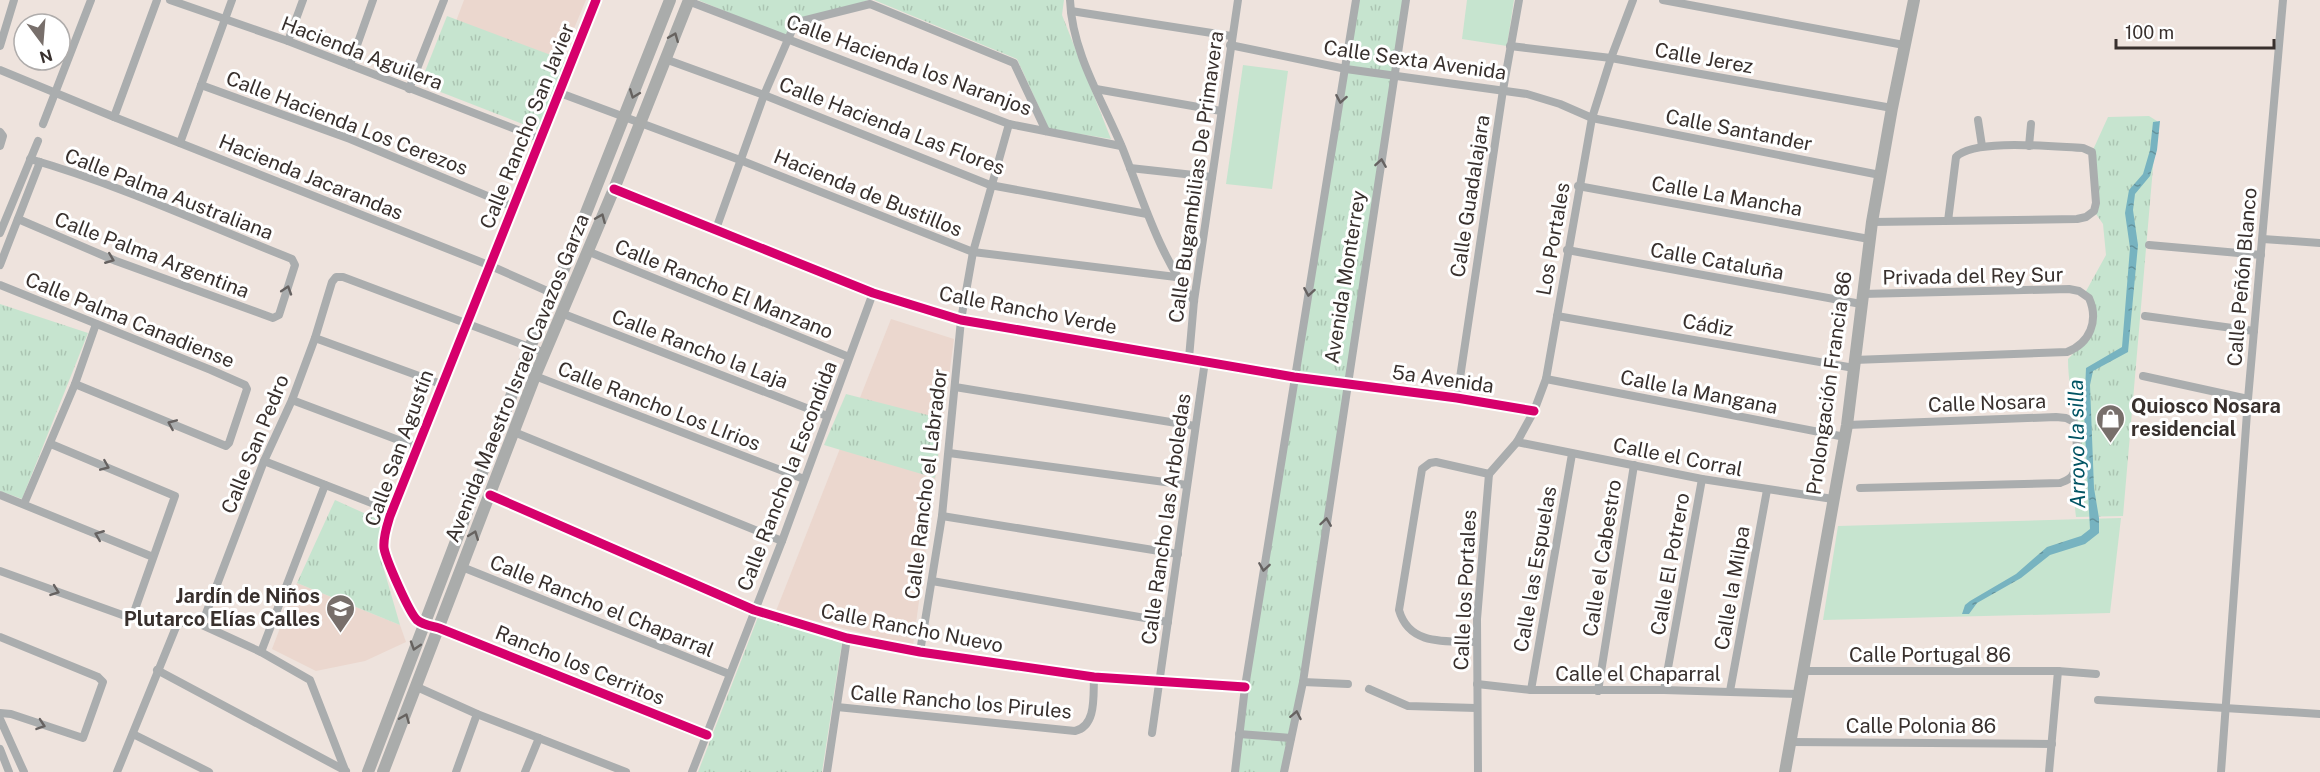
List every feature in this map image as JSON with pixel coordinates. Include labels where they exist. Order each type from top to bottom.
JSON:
[{"type":"street","points":[[0,46],[2,30],[14,0]]},
{"type":"street","points":[[43,124],[91,0]]},
{"type":"street","points":[[114,117],[158,0]]},
{"type":"street","name":"Hacienda Aguilera","points":[[170,0],[288,41],[542,139]]},
{"type":"street","points":[[180,143],[232,0]]},
{"type":"street","points":[[288,41],[303,0]]},
{"type":"street","points":[[350,65],[374,0]]},
{"type":"street","points":[[409,89],[444,0]]},
{"type":"street","name":"Calle Rancho San Javier","points":[[491,266],[596,0]]},
{"type":"street","name":"Avenida Maestro Israel Cavazos Garza","points":[[368,772],[531,347],[670,0]]},
{"type":"street","points":[[1070,0],[1079,44],[1147,214],[1176,277],[1194,301]]},
{"type":"street","name":"Calle Bugambilias De Primavera","points":[[1189,358],[1194,301],[1238,0]]},
{"type":"street","name":"Avenida Monterrey","points":[[1235,772],[1245,687],[1356,0]]},
{"type":"street","name":"Avenida Monterrey","points":[[1284,772],[1303,682],[1406,0]]},
{"type":"street","name":"Calle Guadalajara","points":[[1457,398],[1503,90],[1519,0]]},
{"type":"street","name":"Los Portales","points":[[1489,474],[1517,442],[1534,411],[1546,379],[1578,186],[1592,118],[1633,0]]},
{"type":"street","points":[[1663,0],[1904,45]]},
{"type":"street","name":"Prolongación Francia 86","points":[[1785,772],[1846,431],[1869,239],[1914,0]]},
{"type":"street","name":"Calle Peñón Blanco","points":[[2221,772],[2248,399],[2283,0]]},
{"type":"street","name":"Avenida Maestro Israel Cavazos Garza","points":[[383,772],[535,376],[614,189],[688,1]]},
{"type":"street","name":"Calle Hacienda los Naranjos","points":[[688,1],[1009,124],[1121,146]]},
{"type":"street","points":[[716,229],[764,95],[798,22],[870,4],[1014,63],[1046,131]]},
{"type":"street","name":"Calle Sexta Avenida","points":[[1071,11],[1231,41],[1346,69],[1540,97],[1592,118]]},
{"type":"street","name":"Calle Jerez","points":[[1510,46],[1611,58],[1892,108]]},
{"type":"street","name":"Calle Hacienda Las Flores","points":[[665,59],[764,95],[990,185],[1147,214]]},
{"type":"street","name":"Hacienda Jacarandas","points":[[0,70],[491,266],[554,294]]},
{"type":"street","name":"Calle Hacienda Los Cerezos","points":[[201,85],[350,139],[514,207]]},
{"type":"street","points":[[1096,89],[1221,111]]},
{"type":"street","name":"Hacienda de Bustillos","points":[[560,93],[740,160],[973,252],[1176,277]]},
{"type":"street","name":"Calle Santander","points":[[1592,118],[1880,175]]},
{"type":"street","points":[[1978,120],[1982,146]]},
{"type":"street","points":[[2029,146],[2031,123]]},
{"type":"street","name":"Calle Rancho el Labrador","points":[[920,652],[942,516],[962,320],[973,252],[1009,124]]},
{"type":"street","points":[[0,132],[3,134],[0,146]]},
{"type":"street","points":[[0,232],[38,141]]},
{"type":"street","points":[[1872,222],[1948,221],[2077,219],[2086,217],[2094,211],[2096,203],[2092,152],[2084,148],[2029,146],[1982,146],[1967,150],[1956,157],[1948,221]]},
{"type":"street","name":"Calle Palma Australiana","points":[[30,159],[100,183],[295,261],[279,315],[275,318]]},
{"type":"street","points":[[0,265],[40,162]]},
{"type":"street","points":[[1130,168],[1212,177]]},
{"type":"street","name":"Calle La Mancha","points":[[1578,186],[1869,239]]},
{"type":"street","name":"Calle Rancho Verde","points":[[614,189],[873,292],[962,320],[1347,384]]},
{"type":"street","name":"Calle Palma Argentina","points":[[18,219],[116,261],[250,311],[275,318]]},
{"type":"street","points":[[2263,239],[2320,243]]},
{"type":"street","points":[[2149,245],[2261,255]]},
{"type":"street","name":"Calle Cataluña","points":[[1567,250],[1861,299]]},
{"type":"street","name":"Calle Rancho El Manzano","points":[[587,251],[849,357]]},
{"type":"street","name":"Calle San Agustín","points":[[423,624],[415,618],[385,552],[386,528],[441,384],[468,325],[491,266]]},
{"type":"street","name":"Calle San Pedro","points":[[202,624],[264,461],[292,399],[315,338],[332,282],[336,277],[344,277],[468,325]]},
{"type":"street","name":"Calle Palma Canadiense","points":[[0,285],[211,369],[247,387],[229,444],[226,446],[75,384]]},
{"type":"street","name":"Privada del Rey Sur","points":[[1861,299],[2069,289],[2085,293]]},
{"type":"street","name":"Calle Rancho la Escondida","points":[[692,772],[782,541],[873,292]]},
{"type":"street","name":"Cádiz","points":[[1557,316],[1854,364],[2067,352],[2078,348],[2086,340],[2092,328],[2092,305],[2085,293]]},
{"type":"street","name":"Calle Rancho la Laja","points":[[561,313],[827,416]]},
{"type":"street","points":[[2145,316],[2254,331]]},
{"type":"street","points":[[24,504],[75,384],[96,324]]},
{"type":"street","points":[[468,325],[545,353]]},
{"type":"street","points":[[315,338],[441,384]]},
{"type":"street","name":"Calle Rancho las Arboledas","points":[[1152,733],[1205,361]]},
{"type":"street","name":"Calle Rancho Los LIrios","points":[[535,376],[804,479]]},
{"type":"street","points":[[2143,376],[2248,399]]},
{"type":"street","name":"Calle la Mangana","points":[[1546,379],[1846,431]]},
{"type":"street","name":"5a Avenida","points":[[1347,384],[1457,398],[1534,411]]},
{"type":"street","points":[[955,387],[1195,426]]},
{"type":"street","points":[[292,399],[417,447]]},
{"type":"street","name":"Calle Nosara","points":[[1846,431],[2056,417],[2074,422],[2076,429],[2076,468],[2068,480],[2060,483],[1860,488]]},
{"type":"street","points":[[514,432],[782,541]]},
{"type":"street","name":"Calle el Corral","points":[[1517,442],[1702,479],[1833,499]]},
{"type":"street","points":[[0,571],[130,617],[133,615],[175,497],[51,444]]},
{"type":"street","points":[[949,453],[1187,485]]},
{"type":"street","name":"Calle las Espuelas","points":[[1531,690],[1572,454]]},
{"type":"street","points":[[264,461],[392,511]]},
{"type":"street","points":[[1477,642],[1444,641],[1414,634],[1403,621],[1399,610],[1422,469],[1436,462],[1489,474]]},
{"type":"street","name":"Calle el Cabestro","points":[[1598,691],[1634,465]]},
{"type":"street","name":"Calle los Portales","points":[[1476,708],[1477,642],[1489,474]]},
{"type":"street","name":"Calle El Potrero","points":[[1664,690],[1702,479]]},
{"type":"street","points":[[261,652],[325,484]]},
{"type":"street","name":"Calle la Milpa","points":[[1730,691],[1767,490]]},
{"type":"street","points":[[0,495],[153,557]]},
{"type":"street","name":"Calle Rancho Nuevo","points":[[490,495],[754,610],[847,638],[920,652],[1094,677],[1245,687]]},
{"type":"street","points":[[942,516],[1178,554]]},
{"type":"street","name":"Calle Rancho el Chaparral","points":[[462,567],[729,674]]},
{"type":"street","points":[[932,581],[1168,622]]},
{"type":"street","points":[[117,772],[176,627],[186,620],[202,624],[261,652],[310,680],[347,771]]},
{"type":"street","points":[[423,624],[439,628]]},
{"type":"street","name":"Rancho los Cerritos","points":[[439,628],[707,735]]},
{"type":"street","points":[[0,637],[103,680],[83,738],[11,714],[0,713]]},
{"type":"street","points":[[827,772],[847,638]]},
{"type":"street","points":[[157,670],[347,771]]},
{"type":"street","name":"Calle Portugal 86","points":[[1802,671],[2058,671],[2096,674]]},
{"type":"street","points":[[2049,772],[2058,671]]},
{"type":"street","name":"Calle Rancho los Pirules","points":[[837,707],[1067,732],[1083,729],[1091,717],[1094,677]]},
{"type":"street","points":[[1303,682],[1348,684]]},
{"type":"street","name":"Calle el Chaparral","points":[[1477,684],[1531,690],[1664,690],[1799,694]]},
{"type":"street","points":[[417,687],[477,714],[626,772]]},
{"type":"street","points":[[1369,689],[1408,706],[1476,708],[1478,772]]},
{"type":"street","points":[[2098,700],[2320,714]]},
{"type":"street","points":[[456,772],[477,714]]},
{"type":"street","points":[[0,719],[24,772]]},
{"type":"street","points":[[133,734],[209,772]]},
{"type":"street","points":[[1239,734],[1291,738]]},
{"type":"street","points":[[525,772],[539,738]]},
{"type":"street","name":"Calle Polonia 86","points":[[1791,742],[2052,744]]},
{"type":"street","points":[[1,753],[9,772]]},
{"type":"street","points":[[598,772],[601,763]]},
{"type":"shaded area","points":[[464,0],[586,0],[559,64],[455,24]]},
{"type":"shaded area","points":[[891,319],[954,339],[913,646],[776,611]]},
{"type":"shaded area","name":"Jardín de Niños Plutarco Elías Calles","points":[[297,583],[400,625],[406,642],[365,661],[316,671],[272,649]]},
{"type":"green space","points":[[698,0],[869,0],[798,22],[789,38]]},
{"type":"green space","points":[[874,0],[1064,0],[1062,15],[1111,139],[1049,129],[1017,59]]},
{"type":"green space","points":[[1355,0],[1406,0],[1286,772],[1233,772]]},
{"type":"green space","points":[[1467,0],[1514,0],[1507,46],[1462,39]]},
{"type":"green space","points":[[447,16],[567,61],[538,130],[420,84]]},
{"type":"green space","points":[[1243,65],[1288,71],[1272,189],[1226,184]]},
{"type":"green space","points":[[2149,116],[2157,121],[2123,516],[2076,517],[2074,423],[2068,359],[2086,340],[2093,316],[2085,293],[2106,255],[2103,224],[2094,211],[2092,152],[2108,117]]},
{"type":"green space","points":[[0,304],[88,333],[22,499],[0,491]]},
{"type":"green space","points":[[846,394],[943,419],[935,478],[824,445]]},
{"type":"green space","points":[[335,500],[386,523],[378,549],[400,625],[297,583]]},
{"type":"green space","points":[[2121,518],[2110,613],[1823,620],[1838,526]]},
{"type":"green space","points":[[758,617],[842,643],[822,772],[698,772]]},
{"type":"water","points":[[2160,121],[2157,150],[2150,176],[2135,194],[2133,210],[2138,245],[2128,352],[2093,371],[2090,385],[2094,488],[2099,533],[2085,544],[2050,555],[2021,578],[1977,603],[1969,614],[1962,614],[1965,605],[1970,601],[2016,574],[2047,547],[2081,536],[2090,529],[2084,413],[2086,368],[2122,347],[2130,248],[2125,213],[2129,190],[2143,174],[2150,150],[2153,122]]},
{"type":"cycle path","points":[[596,0],[390,516],[384,548],[404,597],[419,622],[707,735]]},
{"type":"cycle path","points":[[614,189],[873,293],[961,320],[1294,377],[1457,398],[1534,411]]},
{"type":"cycle path","points":[[490,495],[754,610],[847,638],[920,652],[1094,677],[1245,687]]},
{"type":"place","name":"Quiosco Nosara residencial","points":[[2110,444]]},
{"type":"place","name":"Jardín de Niños Plutarco Elías Calles","points":[[341,634]]},
{"type":"water label","name":"Arroyo la silla","points":[[2077,444]]}]
